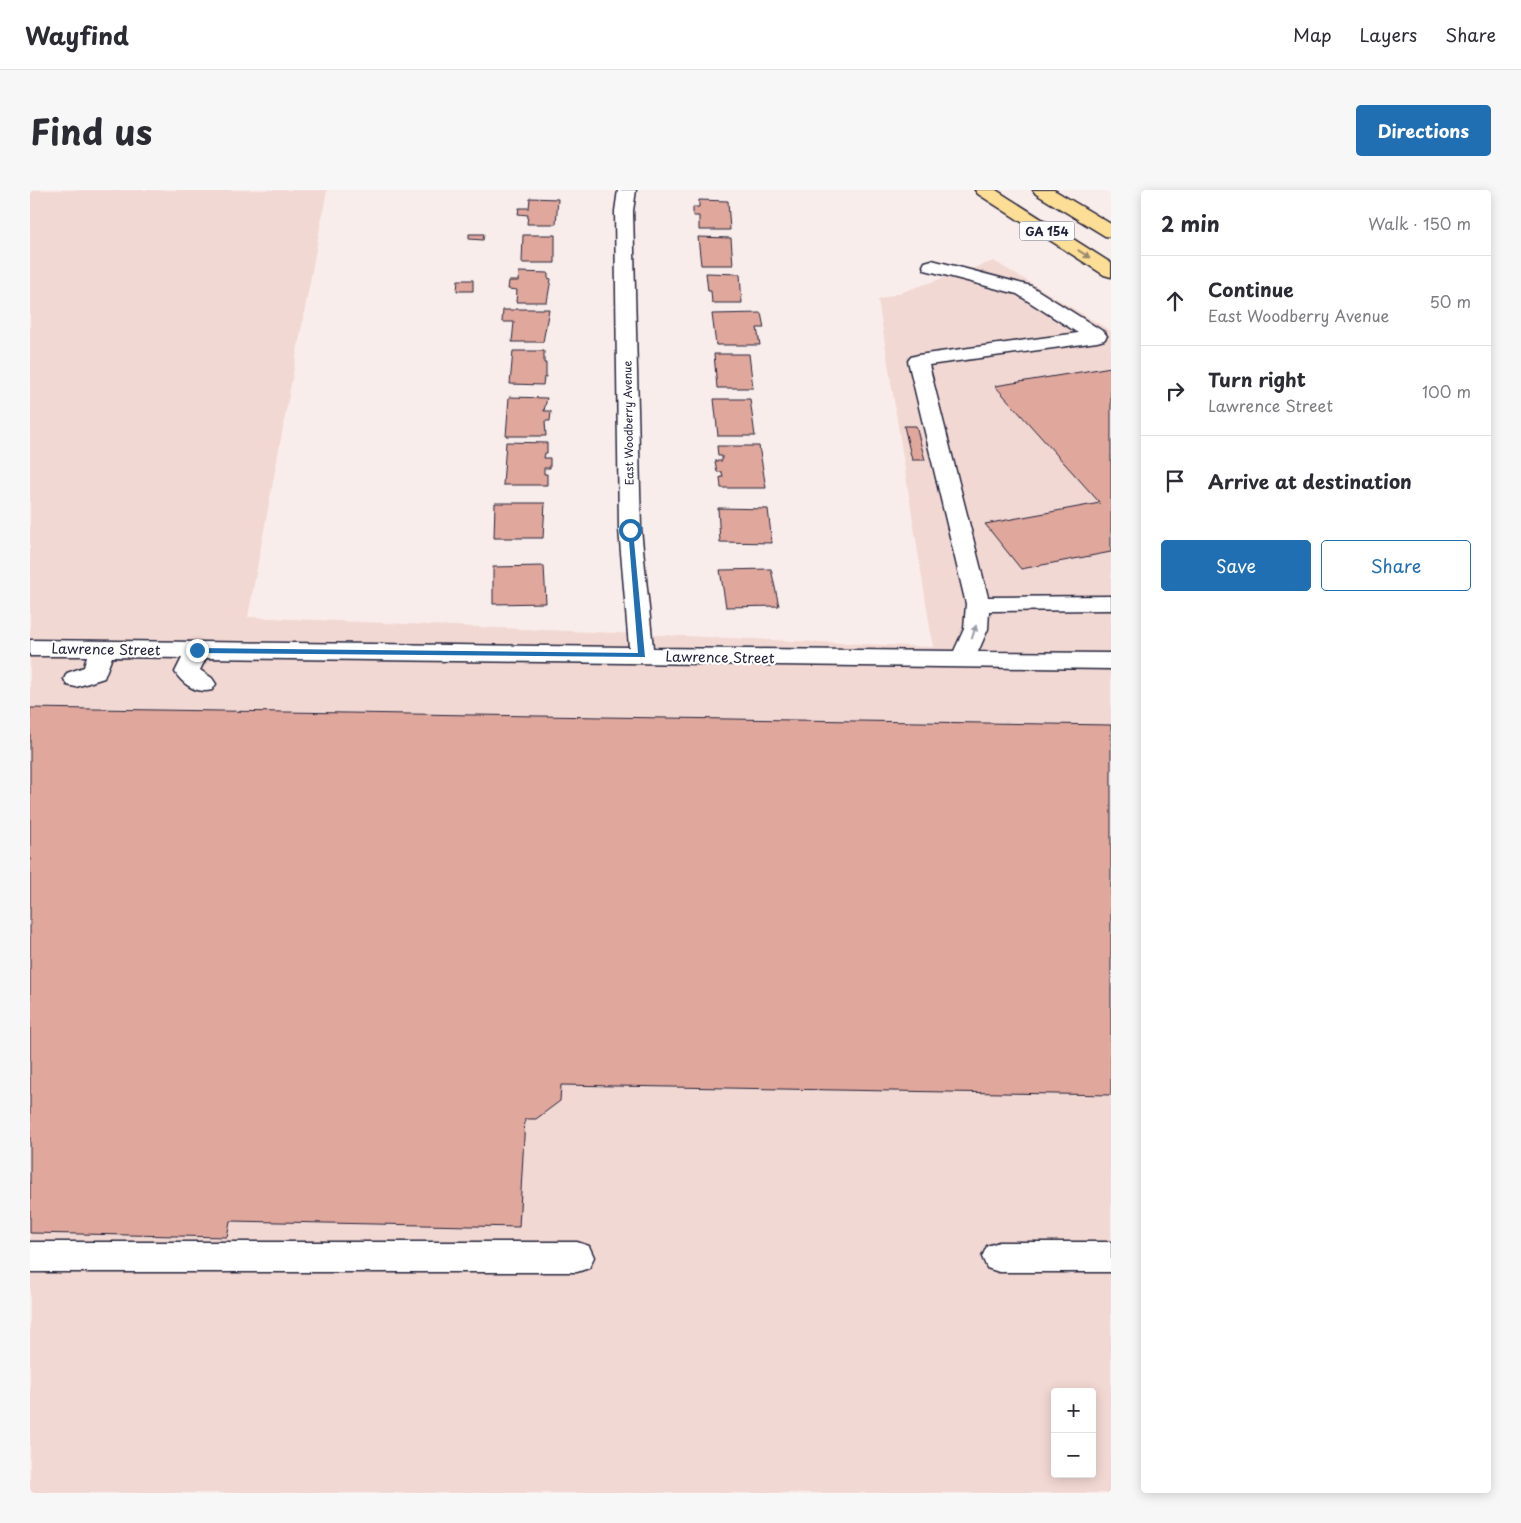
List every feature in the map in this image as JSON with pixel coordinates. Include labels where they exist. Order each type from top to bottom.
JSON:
[{"type":"highway","name":"GA 154","points":[[984,190],[1111,271]]},
{"type":"highway","name":"GA 154","points":[[1042,190],[1111,232]]},
{"type":"street","name":"East Woodberry Avenue","points":[[627,190],[624,211],[630,530],[642,656]]},
{"type":"street","points":[[932,266],[1024,290],[1097,336],[918,361],[978,604],[976,629],[963,660]]},
{"type":"street","points":[[978,604],[1111,603]]},
{"type":"street","name":"Lawrence Street","points":[[30,648],[963,660],[1078,669],[1111,661]]},
{"type":"street","points":[[76,679],[95,672],[102,650]]},
{"type":"street","points":[[197,650],[187,672],[203,684]]},
{"type":"street","points":[[30,1257],[577,1257]]},
{"type":"street","points":[[999,1257],[1111,1257]]},
{"type":"shaded area","points":[[30,190],[327,190],[248,617],[933,647],[878,300],[994,261],[1111,331],[1111,1493],[30,1493]]},
{"type":"building","points":[[530,198],[558,199],[556,224],[527,224],[528,215],[518,214],[519,208],[529,208]]},
{"type":"building","points":[[699,200],[728,201],[730,230],[699,230],[699,216],[693,216],[693,207],[699,207]]},
{"type":"building","points":[[469,234],[484,234],[483,240],[469,239]]},
{"type":"building","points":[[523,235],[555,235],[555,263],[522,263]]},
{"type":"building","points":[[698,237],[731,238],[733,265],[701,265]]},
{"type":"building","points":[[519,272],[548,273],[548,278],[551,279],[547,302],[516,302],[517,290],[508,289],[509,281],[518,281]]},
{"type":"building","points":[[706,273],[740,274],[742,303],[712,303],[711,291],[708,291]]},
{"type":"building","points":[[458,280],[473,280],[473,291],[457,291]]},
{"type":"building","points":[[549,309],[543,342],[512,342],[514,322],[502,322],[503,310]]},
{"type":"building","points":[[761,313],[764,328],[757,328],[760,345],[716,345],[712,314]]},
{"type":"building","points":[[513,351],[544,351],[546,377],[544,377],[543,385],[510,384]]},
{"type":"building","points":[[714,354],[749,354],[753,388],[717,388]]},
{"type":"building","points":[[1111,367],[1111,552],[1021,569],[985,524],[1100,503],[995,386]]},
{"type":"building","points":[[509,397],[547,398],[544,411],[551,411],[550,421],[545,421],[546,436],[506,436]]},
{"type":"building","points":[[714,399],[750,399],[755,436],[718,436]]},
{"type":"building","points":[[904,426],[916,426],[925,460],[912,460]]},
{"type":"building","points":[[506,442],[547,443],[547,453],[545,453],[544,458],[550,458],[550,468],[544,468],[544,474],[547,474],[547,485],[503,485]]},
{"type":"building","points":[[717,446],[759,446],[766,488],[721,488],[720,477],[723,477],[722,472],[717,472],[715,461],[722,461],[722,456],[718,456]]},
{"type":"building","points":[[495,503],[545,503],[543,538],[494,538]]},
{"type":"building","points":[[718,508],[768,509],[772,543],[720,542]]},
{"type":"building","points":[[544,566],[546,603],[493,604],[493,567]]},
{"type":"building","points":[[771,569],[779,606],[726,607],[720,570]]},
{"type":"building","points":[[30,708],[1111,725],[1111,1095],[561,1085],[560,1101],[536,1119],[525,1119],[519,1227],[230,1221],[227,1237],[30,1233]]},
{"type":"route","points":[[197,650],[642,656],[630,530]]}]
